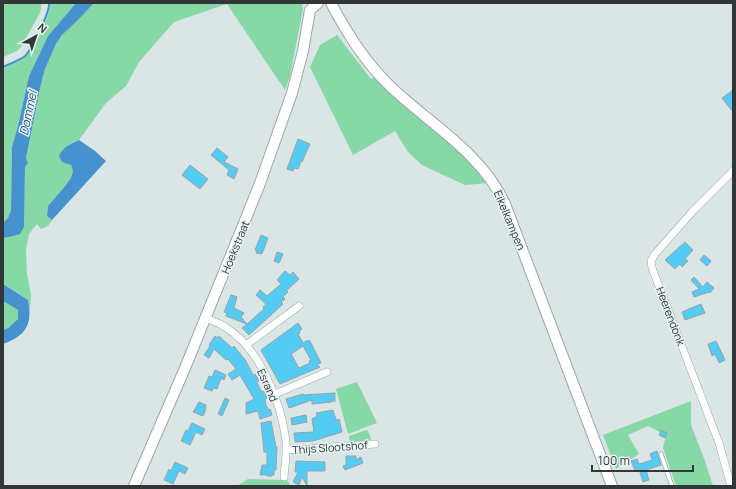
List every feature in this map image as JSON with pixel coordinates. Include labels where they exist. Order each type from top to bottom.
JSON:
[{"type":"street","name":"Hoekstraat","points":[[134,486],[206,318],[272,152],[300,64],[309,14],[312,7],[318,3]]},
{"type":"street","name":"Eikelkampen","points":[[332,3],[351,38],[373,69],[397,92],[469,154],[498,189],[556,336],[612,486]]},
{"type":"street","name":"Heerendonk","points":[[731,486],[719,443],[653,269],[652,261],[655,254],[680,225],[733,171]]},
{"type":"street","points":[[246,345],[299,306]]},
{"type":"street","name":"Esrand","points":[[206,318],[225,327],[246,345],[259,364],[275,394],[286,441],[284,478]]},
{"type":"street","points":[[275,394],[327,372]]},
{"type":"street","name":"Thijs Slootshof","points":[[286,450],[375,444]]},
{"type":"lane","points":[[661,454],[672,486]]},
{"type":"green space","points":[[3,3],[42,3],[40,13],[21,47],[17,51],[3,57]]},
{"type":"green space","points":[[50,3],[76,3],[48,36],[29,76],[12,147],[11,210],[8,218],[3,223],[3,67],[22,58],[32,50],[45,22]]},
{"type":"green space","points":[[94,3],[302,3],[303,9],[290,76],[285,90],[227,4],[174,22],[139,62],[126,86],[106,103],[79,140],[69,144],[73,171],[71,178],[48,206],[47,216],[52,220],[48,226],[41,229],[37,224],[29,234],[26,250],[27,274],[31,294],[30,309],[28,300],[3,284],[3,238],[9,237],[24,227],[25,167],[28,163],[26,158],[45,69],[56,44],[62,35]]},
{"type":"green space","points":[[337,35],[371,79],[376,76],[471,161],[489,183],[465,185],[422,165],[408,152],[395,131],[353,155],[310,67],[320,45]]},
{"type":"green space","points":[[3,301],[18,310],[18,319],[8,328],[3,330]]},
{"type":"green space","points":[[357,382],[377,423],[348,434],[336,389]]},
{"type":"green space","points":[[691,401],[691,425],[713,486],[676,486],[663,448],[666,435],[648,426],[628,435],[639,454],[616,469],[603,435]]},
{"type":"green space","points":[[366,430],[368,431],[371,439],[369,442],[350,443],[349,436]]},
{"type":"green space","points":[[248,479],[287,480],[291,486],[237,486]]},
{"type":"water","name":"Dommel","points":[[76,3],[94,3],[62,35],[56,44],[45,69],[26,158],[28,163],[25,167],[24,227],[20,234],[3,238],[3,223],[8,218],[11,210],[12,147],[29,76],[48,36]]},
{"type":"water","points":[[79,140],[106,161],[52,220],[47,216],[48,206],[71,178],[73,171],[71,165],[62,162],[59,156],[70,144]]},
{"type":"water","points":[[3,284],[28,300],[29,316],[26,328],[22,333],[11,341],[3,344],[3,330],[8,328],[18,319],[18,310],[3,301]]},
{"type":"building","points":[[733,90],[733,112],[722,98]]},
{"type":"building","points":[[298,139],[310,144],[298,169],[294,168],[293,171],[287,169]]},
{"type":"building","points":[[217,148],[228,157],[224,162],[238,169],[234,179],[227,175],[229,170],[211,155]]},
{"type":"building","points":[[190,165],[208,179],[200,189],[182,175]]},
{"type":"building","points":[[261,235],[268,238],[262,254],[256,253],[257,251],[255,250]]},
{"type":"building","points":[[685,242],[693,250],[685,259],[688,261],[682,267],[680,264],[675,269],[665,260]]},
{"type":"building","points":[[277,252],[283,254],[279,263],[274,261]]},
{"type":"building","points":[[704,255],[711,261],[707,266],[700,260]]},
{"type":"building","points":[[285,271],[290,275],[293,272],[299,279],[286,291],[288,292],[283,297],[285,299],[281,302],[283,304],[249,335],[242,328],[264,309],[263,307],[266,304],[256,295],[260,290],[267,296],[281,284],[277,280]]},
{"type":"building","points":[[694,277],[703,287],[707,282],[714,288],[710,293],[709,292],[694,297],[692,292],[699,289],[691,280]]},
{"type":"building","points":[[231,295],[237,297],[234,308],[244,313],[241,317],[247,324],[226,316],[227,313],[224,312]]},
{"type":"building","points":[[701,304],[705,313],[685,320],[682,312]]},
{"type":"building","points":[[298,323],[302,329],[298,334],[303,343],[308,340],[310,341],[321,363],[317,364],[320,367],[280,384],[261,350]],"holes":[[[303,346],[311,360],[309,361],[310,363],[299,368],[291,354]]]},
{"type":"building","points":[[215,336],[218,338],[219,336],[232,348],[234,346],[246,361],[253,375],[255,374],[259,381],[257,382],[262,392],[264,391],[267,398],[265,399],[266,405],[269,410],[270,409],[272,415],[260,419],[258,411],[246,414],[246,403],[254,399],[240,375],[232,380],[228,374],[236,369],[228,359],[226,360],[214,349],[209,358],[204,355]]},
{"type":"building","points":[[716,341],[725,360],[719,363],[715,354],[712,356],[708,344]]},
{"type":"building","points":[[215,370],[226,375],[224,380],[221,378],[217,389],[213,388],[212,391],[204,388],[209,376],[212,377]]},
{"type":"building","points":[[335,393],[335,402],[332,400],[332,402],[312,404],[312,400],[289,408],[286,399],[303,394]]},
{"type":"building","points":[[225,398],[229,400],[222,416],[218,414]]},
{"type":"building","points":[[199,402],[206,405],[203,416],[193,412]]},
{"type":"building","points":[[333,410],[336,420],[339,419],[342,432],[313,441],[295,442],[294,433],[314,432],[312,419],[317,416],[316,413]]},
{"type":"building","points":[[306,415],[307,422],[292,425],[291,418]]},
{"type":"building","points":[[271,421],[277,447],[276,470],[274,470],[274,475],[267,476],[260,475],[262,465],[267,465],[267,452],[264,452],[261,423]]},
{"type":"building","points":[[192,423],[205,429],[202,435],[196,432],[190,445],[181,441],[186,430],[188,431]]},
{"type":"building","points":[[661,430],[667,433],[665,438],[659,435]]},
{"type":"building","points":[[657,451],[661,465],[646,470],[649,480],[643,482],[639,469],[635,470],[631,461],[637,459],[639,464],[652,460],[650,454]]},
{"type":"building","points":[[346,456],[356,456],[356,460],[361,457],[363,463],[345,470],[343,466],[346,465]]},
{"type":"building","points":[[296,461],[325,462],[325,471],[307,471],[307,486],[302,477],[299,485],[293,482],[298,472],[295,472]]},
{"type":"building","points":[[175,462],[188,468],[185,474],[179,471],[173,484],[164,480],[169,469],[171,471]]},
{"type":"waterway","points":[[3,67],[23,58],[28,52],[44,22],[49,8],[49,3]]}]
